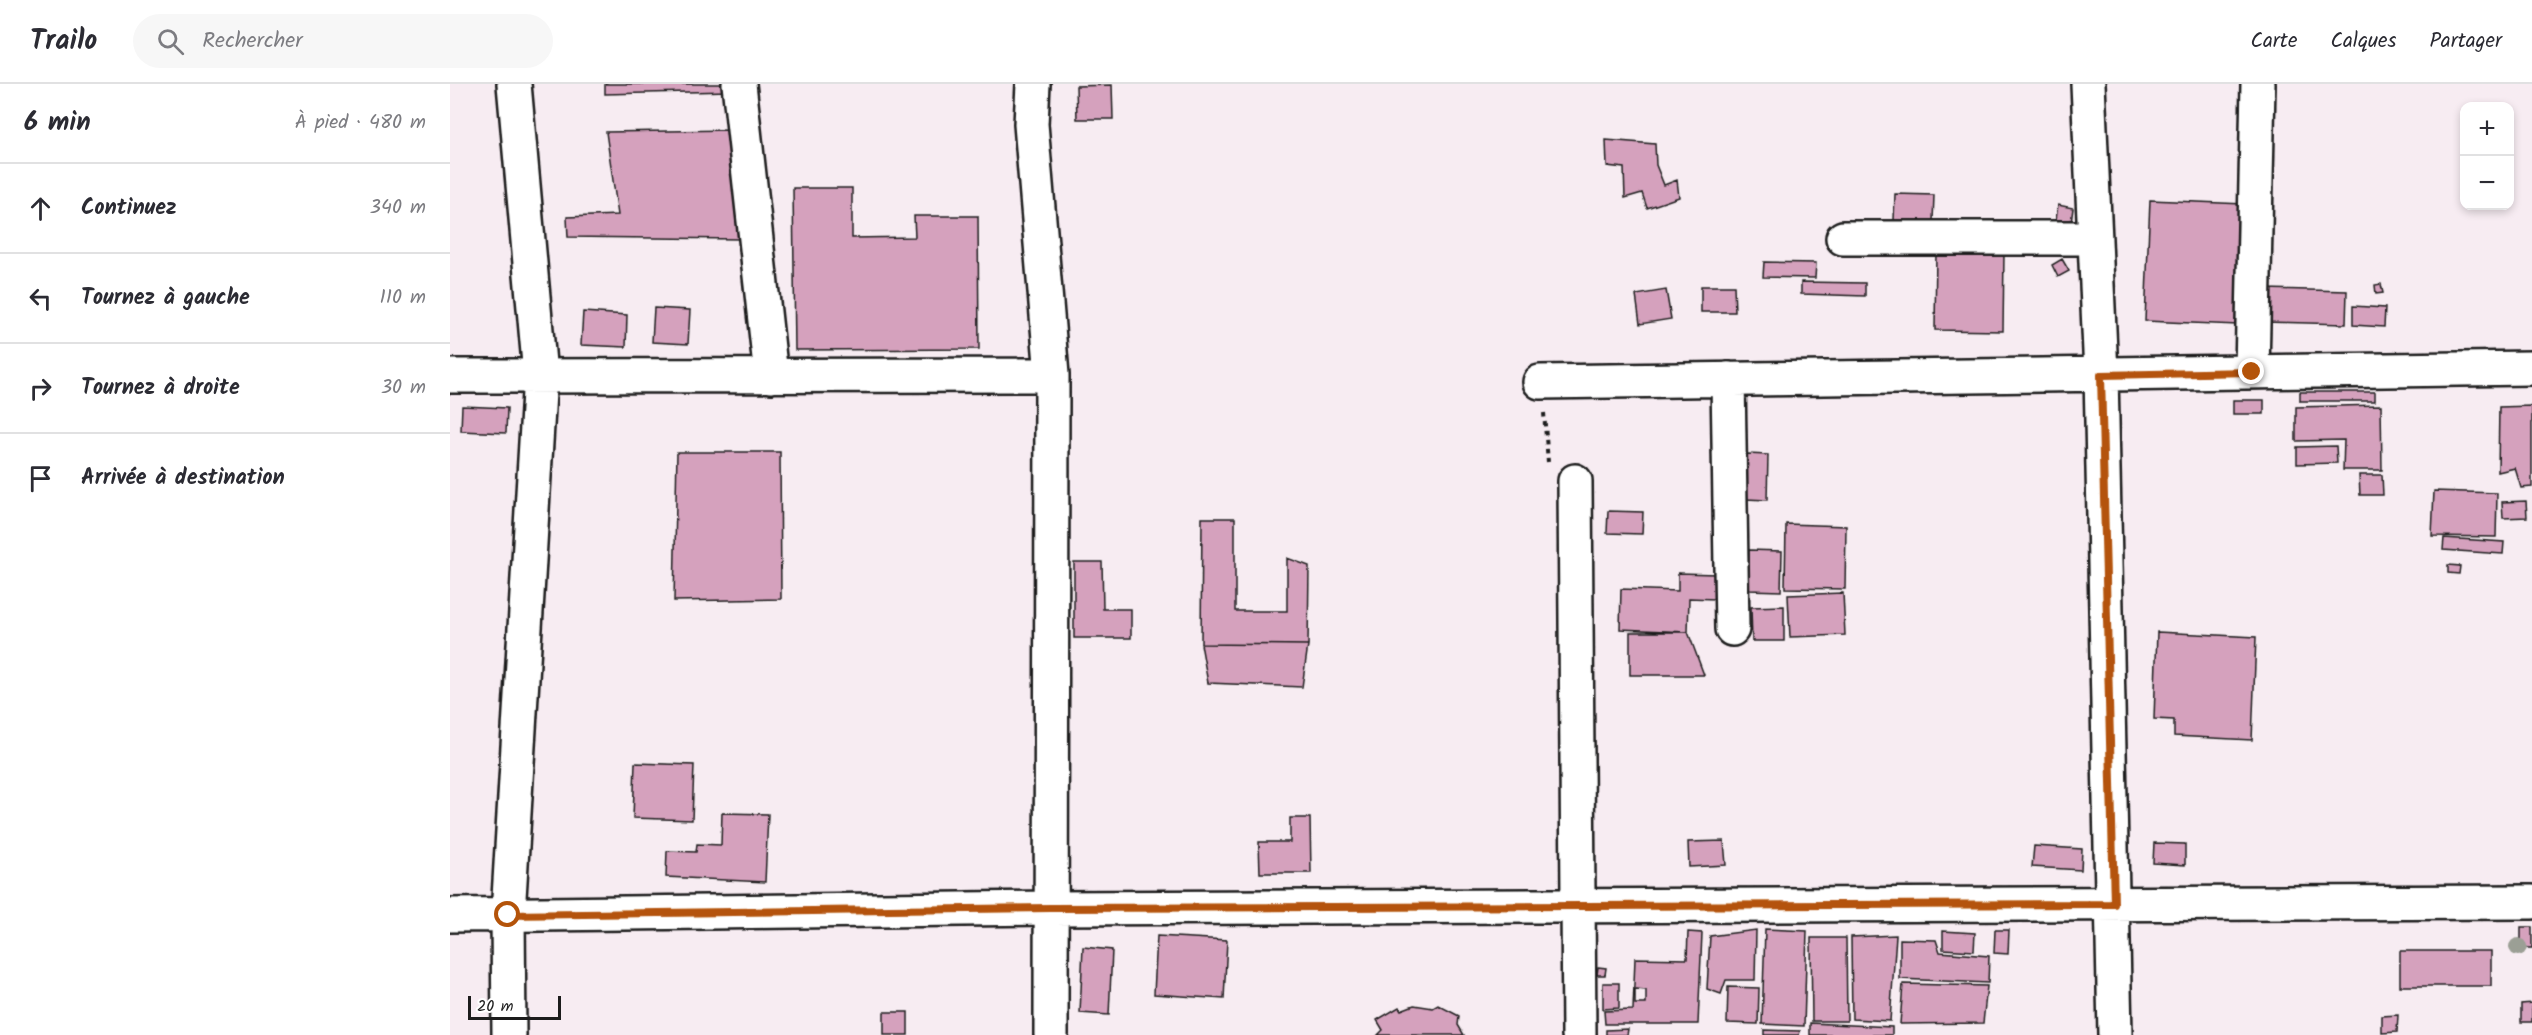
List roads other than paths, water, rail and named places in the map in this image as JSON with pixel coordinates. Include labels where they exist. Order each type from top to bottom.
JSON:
[{"type":"street","points":[[509,1035],[508,915],[540,375],[514,84]]},
{"type":"street","points":[[740,84],[771,376]]},
{"type":"street","points":[[1033,84],[1031,124],[1052,375],[1051,1035]]},
{"type":"street","points":[[2088,84],[2101,375],[2115,1035]]},
{"type":"street","points":[[2252,372],[2258,84]]},
{"type":"street","points":[[1843,238],[2095,238]]},
{"type":"street","points":[[1540,382],[2532,368]]},
{"type":"street","points":[[450,376],[1052,375]]},
{"type":"street","points":[[1728,379],[1732,629]]},
{"type":"street","points":[[1575,481],[1579,1035]]},
{"type":"street","points":[[450,915],[1051,908],[2532,902]]}]
